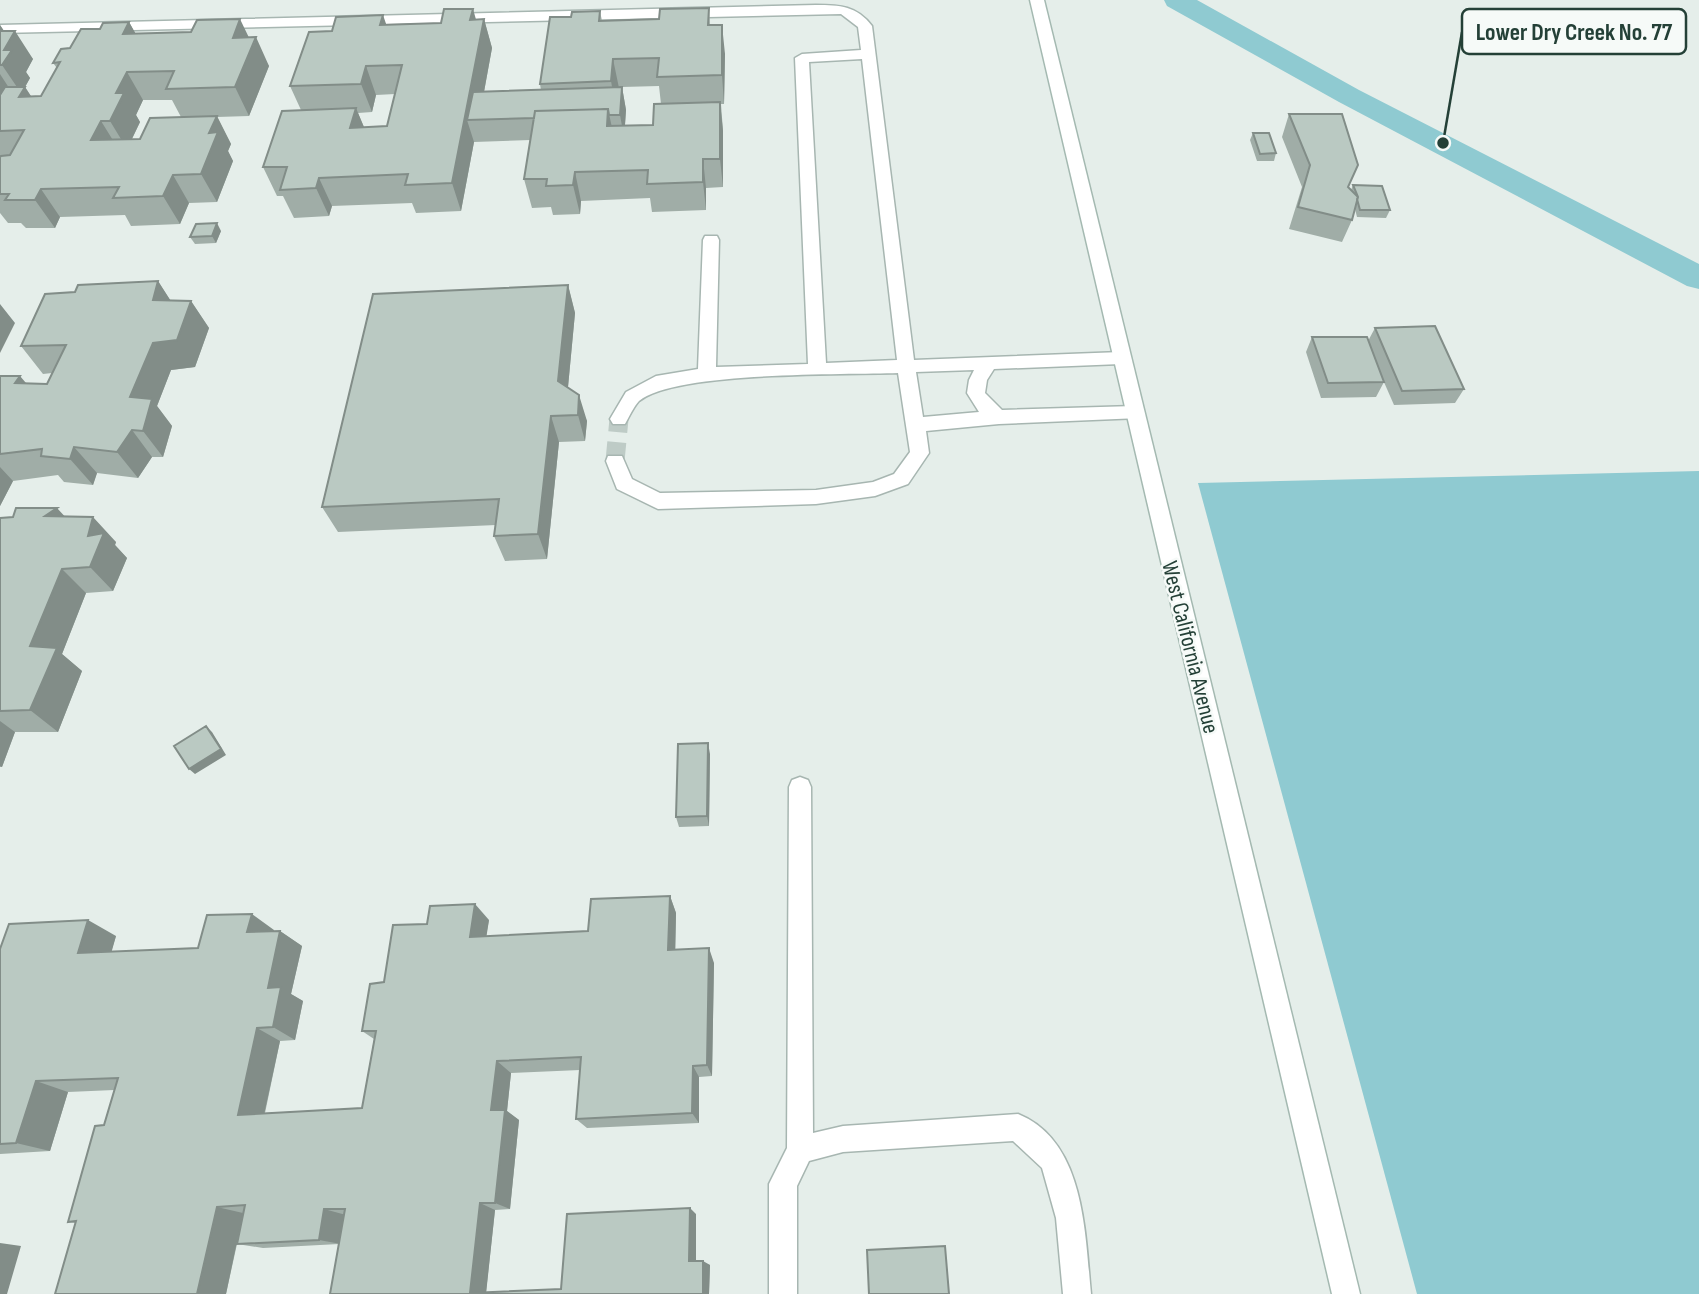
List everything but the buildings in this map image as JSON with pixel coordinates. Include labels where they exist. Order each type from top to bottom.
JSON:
[{"type":"street","name":"West California Avenue","points":[[1037,0],[1346,1294]]},
{"type":"street","points":[[0,29],[844,9],[855,13],[865,26],[906,365],[920,453],[901,479],[876,489],[816,497],[658,501],[624,484],[615,461]]},
{"type":"street","points":[[817,369],[802,58],[867,54]]},
{"type":"street","points":[[707,374],[711,240]]},
{"type":"street","points":[[619,419],[632,397],[662,381],[707,374],[1121,358]]},
{"type":"street","points":[[988,364],[976,379],[975,389],[983,408],[999,417]]},
{"type":"street","points":[[915,425],[999,417],[1134,412]]},
{"type":"street","points":[[783,1294],[783,1184],[800,1150],[800,786]]},
{"type":"street","points":[[800,1150],[843,1139],[1018,1127],[1053,1160],[1070,1218],[1077,1294]]},
{"type":"water","points":[[1699,471],[1699,1294],[1417,1294],[1198,483]]},
{"type":"waterway","points":[[1177,0],[1349,96],[1699,278]]},
{"type":"tunnel","points":[[615,461],[619,419]]},
{"type":"place","name":"Lower Dry Creek No. 77","points":[[1443,143]]}]
